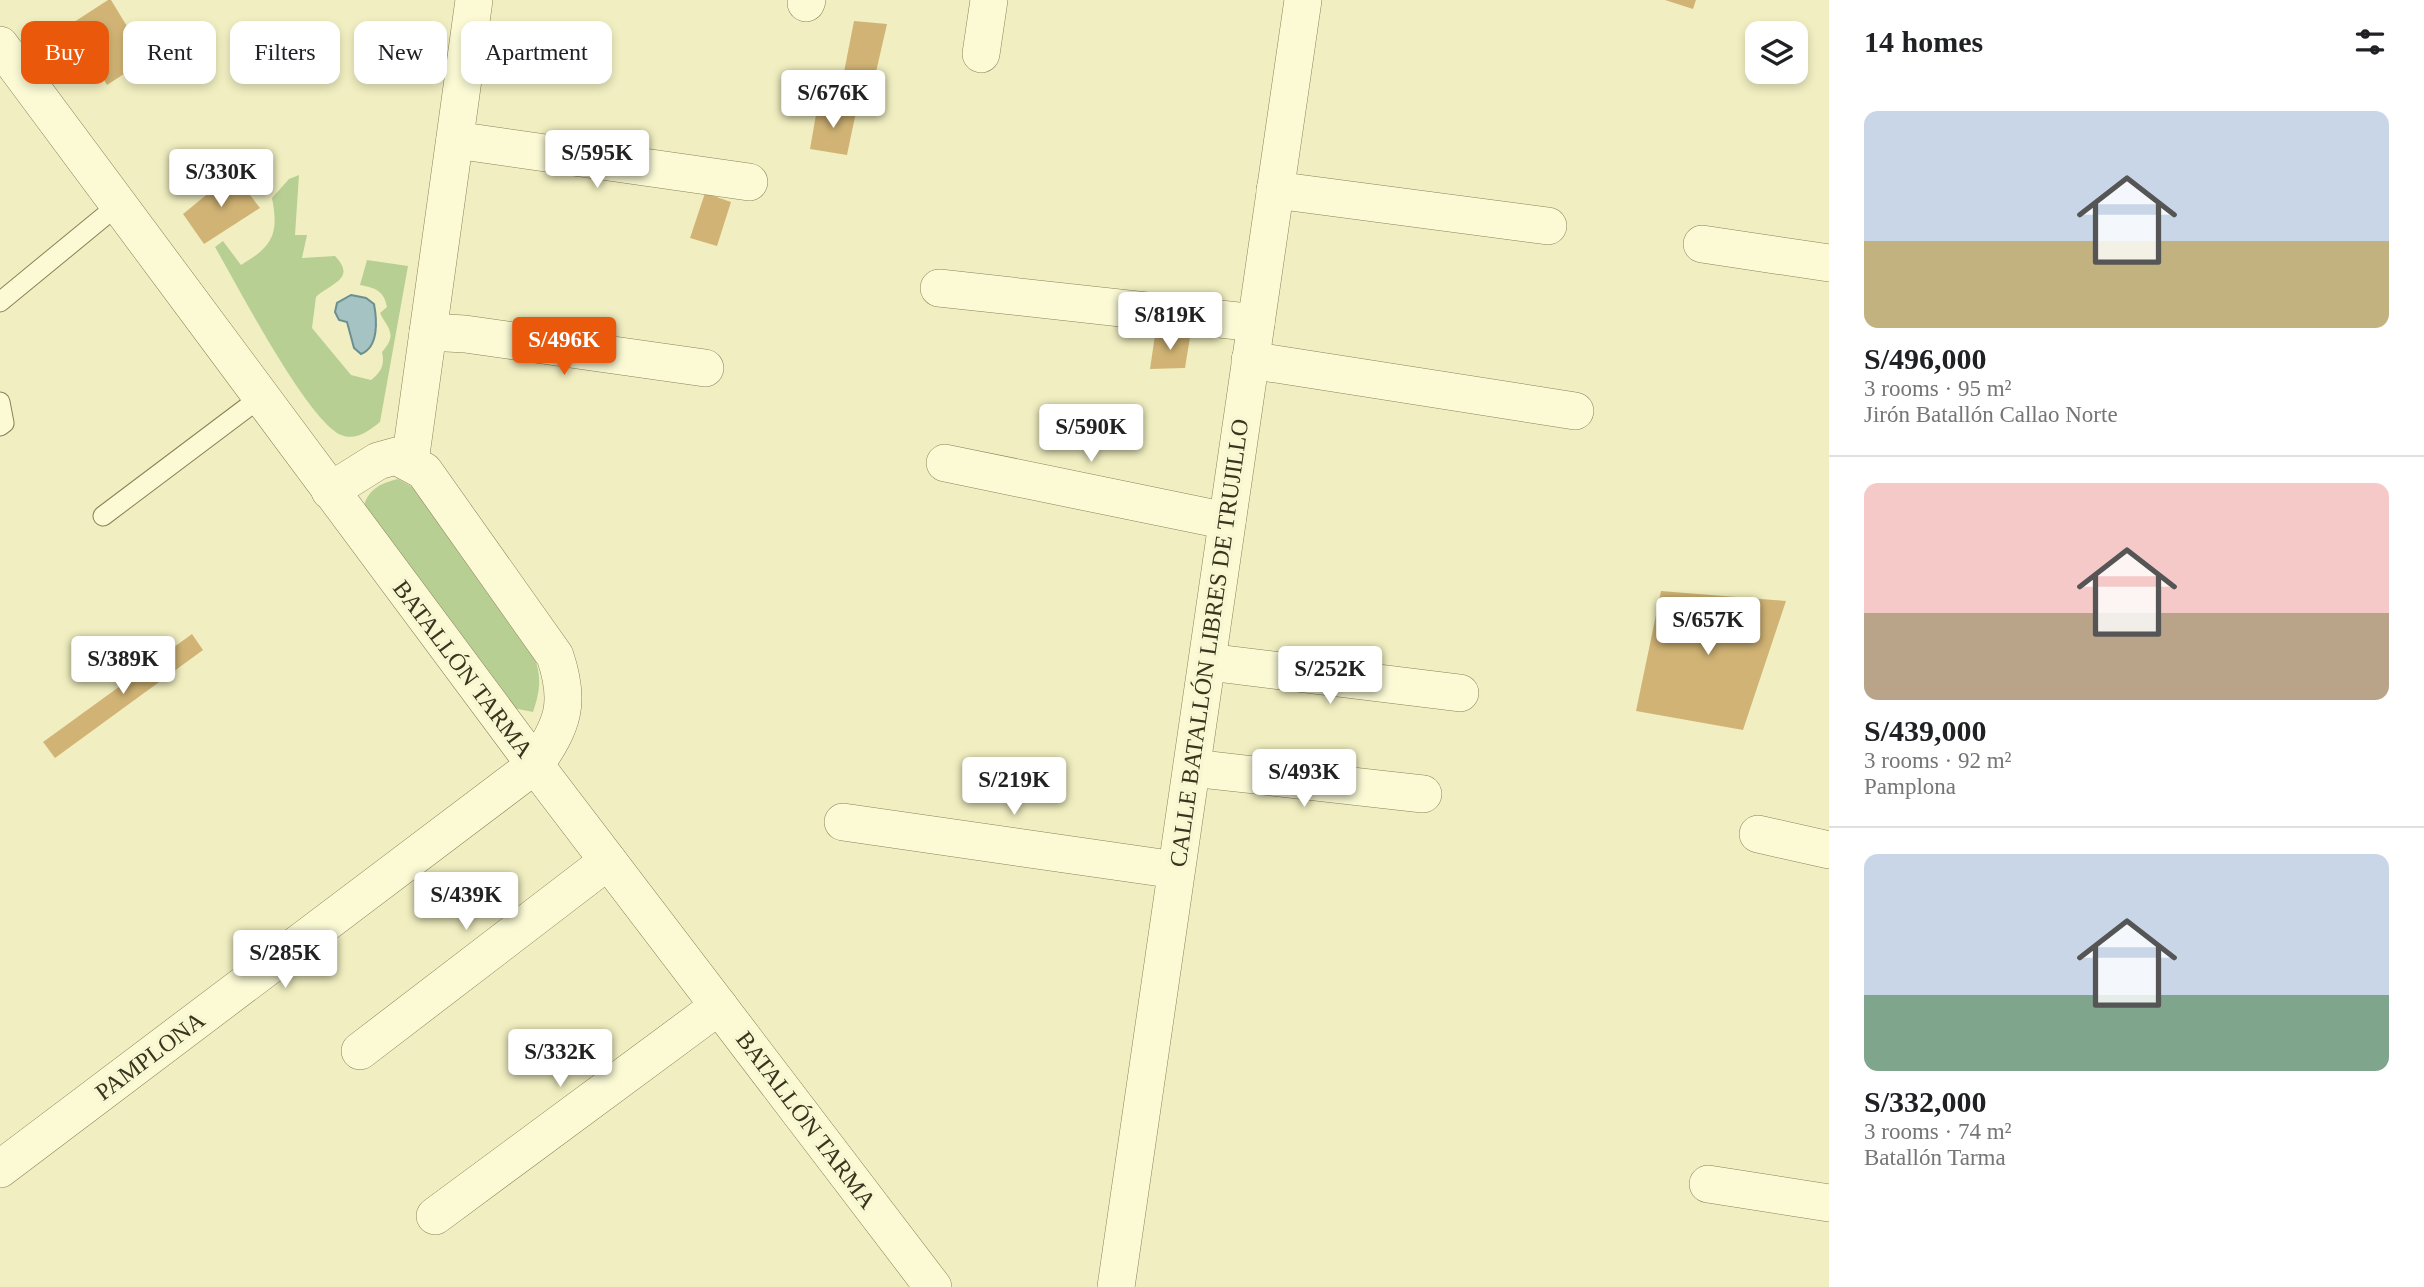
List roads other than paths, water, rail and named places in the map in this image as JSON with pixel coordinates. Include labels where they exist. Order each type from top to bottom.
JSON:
[{"type":"street","points":[[330,491],[378,461],[396,456],[410,462],[474,0]]},
{"type":"street","points":[[981,54],[989,0]]},
{"type":"street","name":"CALLE BATALLÓN LIBRES DE TRUJILLO","points":[[1111,1282],[1208,662],[1303,0]]},
{"type":"street","name":"BATALLÓN TARMA","points":[[0,45],[330,491],[933,1287]]},
{"type":"street","points":[[454,140],[749,182]]},
{"type":"street","points":[[1275,190],[1548,226]]},
{"type":"street","points":[[1702,244],[1829,263]]},
{"type":"street","points":[[939,288],[1256,323]]},
{"type":"street","points":[[428,332],[465,334],[705,368]]},
{"type":"street","points":[[1250,360],[1575,411]]},
{"type":"street","name":"PAMPLONA","points":[[0,1169],[536,765],[555,736],[563,713],[564,685],[555,656],[424,471],[410,462]]},
{"type":"street","points":[[945,463],[1227,521]]},
{"type":"street","points":[[1208,662],[1460,693]]},
{"type":"street","points":[[1192,768],[1423,794]]},
{"type":"street","points":[[843,822],[1176,870]]},
{"type":"street","points":[[1758,834],[1829,850]]},
{"type":"street","points":[[360,1051],[608,861]]},
{"type":"street","points":[[435,1216],[719,1006]]},
{"type":"street","points":[[1708,1184],[1829,1203]]},
{"type":"lane","points":[[0,302],[118,205]]},
{"type":"lane","points":[[103,516],[261,397]]},
{"type":"lane","points":[[0,402],[4,423],[0,426]]},
{"type":"water","points":[[351,295],[366,298],[374,304],[374,339],[361,354],[354,348],[347,322],[339,320],[335,312],[337,303]]}]
